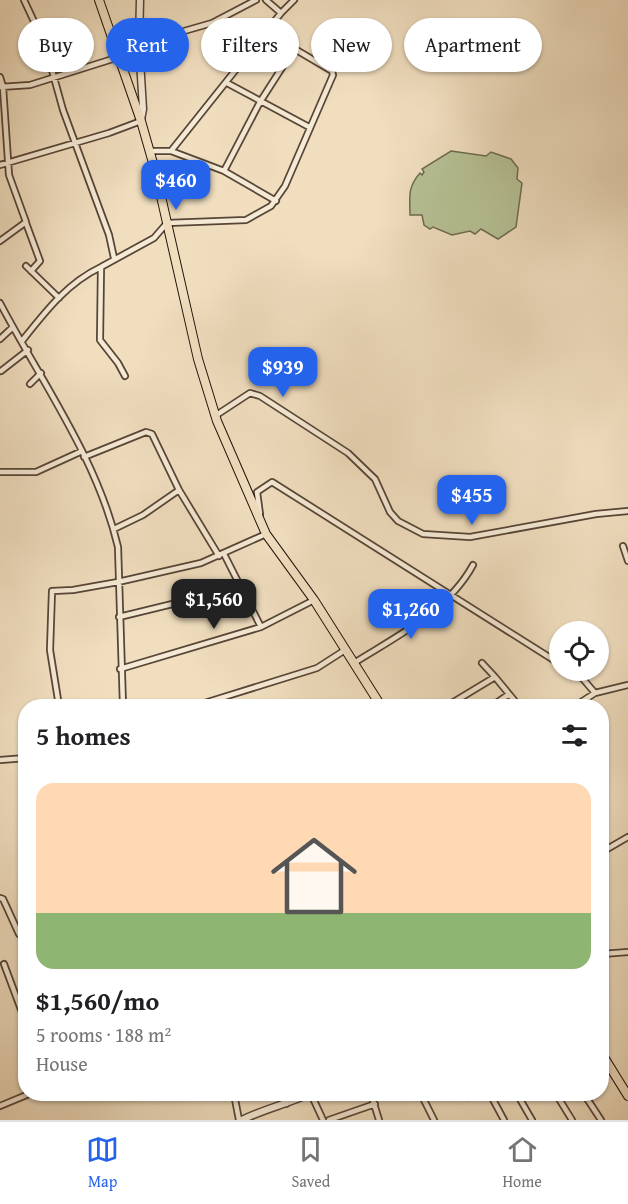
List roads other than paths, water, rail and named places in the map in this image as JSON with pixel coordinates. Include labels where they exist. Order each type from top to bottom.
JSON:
[{"type":"highway","points":[[99,0],[106,20]]},
{"type":"highway","points":[[124,72],[149,151],[198,359],[215,416],[260,515],[266,534],[314,600],[376,699]]},
{"type":"highway","points":[[609,1065],[628,1096]]},
{"type":"street","points":[[24,0],[45,45],[75,144],[109,235],[114,258]]},
{"type":"street","points":[[140,0],[140,18]]},
{"type":"street","points":[[189,30],[212,23],[256,0]]},
{"type":"street","points":[[266,0],[281,13]]},
{"type":"street","points":[[277,18],[294,0]]},
{"type":"street","points":[[22,341],[76,281],[154,238],[167,223],[246,220],[276,201],[334,73],[299,52]]},
{"type":"street","points":[[2,87],[30,85],[106,58]]},
{"type":"street","points":[[0,165],[75,144],[141,121],[143,108],[141,72]]},
{"type":"street","points":[[171,150],[235,72]]},
{"type":"street","points":[[224,171],[260,102],[279,72]]},
{"type":"street","points":[[0,77],[7,162],[40,261],[31,270]]},
{"type":"street","points":[[227,82],[309,127]]},
{"type":"street","points":[[149,151],[171,150],[224,171],[276,201]]},
{"type":"street","points":[[0,241],[26,223]]},
{"type":"street","points":[[26,266],[59,298]]},
{"type":"street","points":[[101,267],[100,340],[125,376]]},
{"type":"street","points":[[0,303],[74,434],[114,529],[118,548],[122,699]]},
{"type":"street","points":[[0,339],[13,327]]},
{"type":"street","points":[[1,371],[28,350]]},
{"type":"street","points":[[30,384],[41,373]]},
{"type":"street","points":[[215,416],[250,393],[260,396],[348,453],[375,479],[390,512],[398,521],[423,534],[470,537],[586,515],[628,512]]},
{"type":"street","points":[[84,457],[149,432],[179,490],[221,555],[261,627]]},
{"type":"street","points":[[0,472],[36,472],[80,452]]},
{"type":"street","points":[[260,515],[257,492],[272,482],[549,657]]},
{"type":"street","points":[[114,529],[143,515],[179,490]]},
{"type":"street","points":[[58,699],[50,650],[50,595],[55,590],[74,591],[201,563],[266,534]]},
{"type":"street","points":[[623,546],[628,561]]},
{"type":"street","points":[[353,663],[410,627],[453,595],[473,566]]},
{"type":"street","points":[[119,617],[197,598]]},
{"type":"street","points":[[120,669],[261,627],[314,600]]},
{"type":"street","points":[[217,699],[317,668],[345,650]]},
{"type":"street","points":[[482,663],[513,699]]},
{"type":"street","points":[[459,699],[495,677]]},
{"type":"street","points":[[585,681],[595,693]]},
{"type":"street","points":[[586,699],[595,693],[628,685]]},
{"type":"street","points":[[502,699],[509,694]]},
{"type":"street","points":[[0,760],[18,759]]},
{"type":"street","points":[[609,848],[628,837]]},
{"type":"street","points":[[0,898],[3,899],[18,932]]},
{"type":"street","points":[[609,954],[628,953]]},
{"type":"street","points":[[4,964],[18,1002]]},
{"type":"street","points":[[0,1106],[18,1099]]},
{"type":"street","points":[[236,1101],[241,1120],[262,1110],[293,1101]]},
{"type":"street","points":[[314,1101],[323,1120]]},
{"type":"street","points":[[374,1101],[379,1120]]},
{"type":"street","points":[[425,1101],[434,1120]]},
{"type":"street","points":[[494,1101],[504,1120]]},
{"type":"street","points":[[521,1101],[532,1120]]},
{"type":"street","points":[[560,1101],[572,1120]]},
{"type":"street","points":[[589,1101],[602,1120]]},
{"type":"street","points":[[329,1120],[344,1118],[375,1104]]}]
